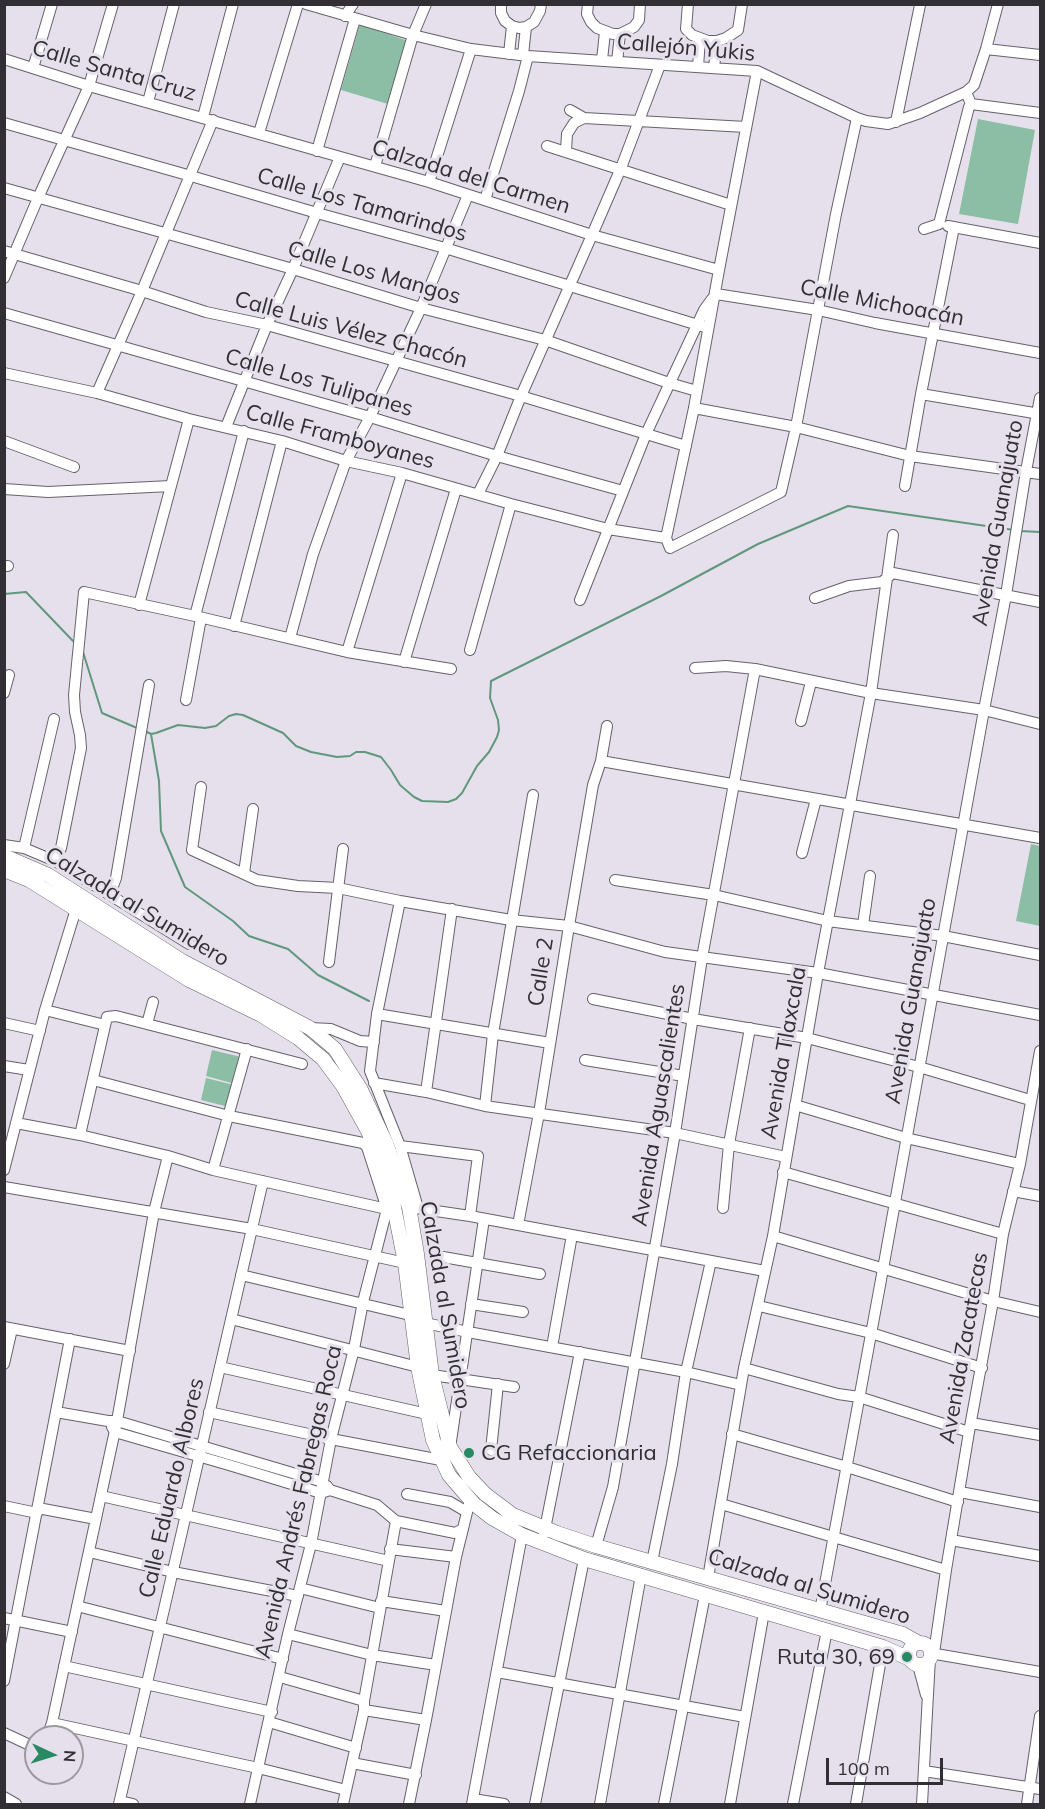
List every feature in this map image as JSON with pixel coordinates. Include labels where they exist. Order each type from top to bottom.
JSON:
[{"type":"main road","name":"Calzada al Sumidero","points":[[4,856],[48,875],[182,961],[310,1028],[335,1049],[360,1088],[413,1207],[432,1375],[450,1447],[462,1468],[485,1494],[513,1515],[545,1529],[596,1546],[903,1634],[924,1655]]},
{"type":"main road","name":"Calzada al Sumidero","points":[[4,870],[29,880],[189,980],[261,1015],[298,1038],[323,1059],[343,1086],[368,1131],[385,1174],[405,1263],[418,1367],[433,1440],[441,1460],[468,1506],[522,1535],[584,1559],[883,1647],[924,1655]]},
{"type":"street","points":[[33,68],[52,4]]},
{"type":"street","points":[[4,278],[9,252],[38,198],[89,86],[113,4]]},
{"type":"street","points":[[148,102],[174,4]]},
{"type":"street","points":[[97,393],[191,176],[208,118],[233,4]]},
{"type":"street","points":[[259,133],[298,4]]},
{"type":"street","name":"Callejón Yukis","points":[[306,4],[471,49],[526,56],[757,71],[857,118],[888,124],[966,93]]},
{"type":"street","points":[[317,151],[353,4]]},
{"type":"street","points":[[375,166],[413,35],[426,4]]},
{"type":"street","points":[[501,4],[501,13],[505,21],[512,26],[526,27],[534,22],[541,4]]},
{"type":"street","points":[[588,4],[588,14],[591,22],[597,28],[605,32],[620,34],[634,27],[639,20],[640,4]]},
{"type":"street","points":[[688,4],[686,29],[700,39],[717,41],[738,30],[742,4]]},
{"type":"street","points":[[971,105],[966,93],[974,85],[998,4]]},
{"type":"street","points":[[896,122],[920,5]]},
{"type":"street","points":[[509,54],[512,26]]},
{"type":"street","points":[[485,200],[519,91],[526,56],[526,27]]},
{"type":"street","points":[[602,60],[605,32]]},
{"type":"street","points":[[617,62],[620,34]]},
{"type":"street","points":[[698,67],[700,39]]},
{"type":"street","points":[[714,68],[717,41]]},
{"type":"street","points":[[429,182],[471,49]]},
{"type":"street","points":[[986,49],[1041,55]]},
{"type":"street","name":"Calle Santa Cruz","points":[[4,59],[89,86],[208,118]]},
{"type":"street","points":[[478,494],[497,456],[621,168],[660,64]]},
{"type":"street","points":[[580,600],[646,434],[669,383],[703,326],[716,294],[718,270],[757,71]]},
{"type":"street","points":[[971,105],[1041,113]]},
{"type":"street","points":[[939,224],[971,105]]},
{"type":"street","points":[[570,110],[584,118],[746,127]]},
{"type":"street","name":"Calzada del Carmen","points":[[208,118],[429,182],[592,235],[718,270]]},
{"type":"street","points":[[566,150],[567,134],[574,123],[584,118]]},
{"type":"street","points":[[668,543],[781,492],[857,118]]},
{"type":"street","name":"Calle Los Tamarindos","points":[[4,123],[445,248],[703,326]]},
{"type":"street","points":[[548,146],[731,205]]},
{"type":"street","points":[[226,427],[340,157]]},
{"type":"street","name":"Calle Los Mangos","points":[[4,188],[293,269],[420,308],[545,340],[697,391]]},
{"type":"street","points":[[290,638],[313,555],[346,461],[370,417],[420,308],[468,195]]},
{"type":"street","points":[[924,229],[939,224],[1041,243]]},
{"type":"street","points":[[906,486],[921,394],[954,227]]},
{"type":"street","name":"Calle Luis Vélez Chacón","points":[[9,252],[206,312],[267,326],[521,396],[686,446]]},
{"type":"street","name":"Calle Michoacán","points":[[716,294],[818,310],[875,323],[1041,353]]},
{"type":"street","name":"Calle Los Tulipanes","points":[[4,313],[623,491]]},
{"type":"street","points":[[668,543],[697,391],[703,326]]},
{"type":"street","name":"Calle Framboyanes","points":[[4,373],[97,393],[189,419],[282,441],[346,461],[402,473],[511,504],[668,543]]},
{"type":"street","points":[[921,394],[1039,414]]},
{"type":"street","name":"Avenida Guanajuato","points":[[820,1611],[1041,398]]},
{"type":"street","points":[[694,408],[796,427],[910,456],[1041,474]]},
{"type":"street","points":[[140,605],[189,419]]},
{"type":"street","points":[[186,700],[198,617],[244,431]]},
{"type":"street","points":[[4,441],[74,466]]},
{"type":"street","points":[[234,626],[282,441]]},
{"type":"street","points":[[347,652],[402,473]]},
{"type":"street","points":[[4,489],[48,492],[171,486]]},
{"type":"street","points":[[404,662],[456,489]]},
{"type":"street","points":[[470,650],[511,504]]},
{"type":"street","name":"Avenida Tlaxcala","points":[[708,1578],[744,1368],[773,1236],[818,973],[871,693],[893,535]]},
{"type":"street","points":[[815,598],[849,586],[882,582],[893,573],[1041,602]]},
{"type":"street","points":[[55,861],[61,848],[81,748],[74,695],[84,592],[347,652],[451,669]]},
{"type":"street","points":[[696,668],[726,666],[755,669],[871,693],[984,710],[1041,724]]},
{"type":"street","name":"Avenida Aguascalientes","points":[[596,1546],[613,1487],[675,1133],[702,958],[755,669]]},
{"type":"street","points":[[4,693],[9,675]]},
{"type":"street","points":[[801,721],[811,681]]},
{"type":"street","points":[[110,894],[116,878],[149,685]]},
{"type":"street","points":[[24,848],[54,719]]},
{"type":"street","name":"Calle 2","points":[[518,1225],[539,1113],[593,785],[601,761],[607,726]]},
{"type":"street","points":[[601,761],[1041,838]]},
{"type":"street","points":[[201,787],[192,850],[257,880],[298,886],[338,888],[400,902],[511,920],[569,926],[654,949],[702,958],[818,973],[1041,1015]]},
{"type":"street","points":[[485,1106],[493,1034],[533,795]]},
{"type":"street","points":[[802,853],[816,799]]},
{"type":"street","points":[[244,873],[253,809]]},
{"type":"street","points":[[4,845],[24,848],[55,861],[189,944]]},
{"type":"street","points":[[329,962],[343,849]]},
{"type":"street","points":[[863,926],[870,876]]},
{"type":"street","points":[[615,880],[714,895],[828,921],[943,936],[1041,955]]},
{"type":"street","points":[[400,902],[377,1014],[370,1071],[400,1146],[413,1207],[765,1271]]},
{"type":"street","points":[[4,1170],[11,1129],[76,909]]},
{"type":"street","points":[[426,1092],[452,909]]},
{"type":"street","points":[[593,999],[807,1038],[919,1066],[1030,1100]]},
{"type":"street","points":[[147,1024],[153,1002]]},
{"type":"street","points":[[45,1010],[106,1021],[116,1016],[302,1064]]},
{"type":"street","points":[[377,1014],[550,1043]]},
{"type":"street","points":[[80,1135],[106,1021]]},
{"type":"street","points":[[4,1023],[39,1031]]},
{"type":"street","points":[[310,1028],[331,1029],[360,1041],[374,1042]]},
{"type":"street","points":[[723,1208],[729,1144],[750,1028]]},
{"type":"street","points":[[213,1170],[247,1049]]},
{"type":"street","name":"Avenida Zacatecas","points":[[924,1655],[946,1570],[1003,1234],[1020,1164],[1030,1100],[1038,1078],[1041,1051]]},
{"type":"street","points":[[585,1060],[684,1076]]},
{"type":"street","points":[[4,1066],[29,1070]]},
{"type":"street","points":[[93,1080],[229,1116],[363,1143],[391,1208]]},
{"type":"street","points":[[374,1083],[485,1106],[675,1133],[786,1156]]},
{"type":"street","points":[[795,1105],[906,1138],[1020,1164]]},
{"type":"street","points":[[11,1129],[80,1135],[168,1156],[213,1170],[391,1208]]},
{"type":"street","points":[[400,1146],[478,1156],[470,1216]]},
{"type":"street","points":[[168,1156],[154,1212],[130,1351],[113,1425],[101,1496],[52,1723],[258,1768],[346,1790]]},
{"type":"street","points":[[783,1172],[1003,1234]]},
{"type":"street","name":"Calle Eduardo Albores","points":[[119,1803],[263,1181]]},
{"type":"street","points":[[4,1187],[252,1229],[405,1263]]},
{"type":"street","points":[[1012,1191],[1041,1196]]},
{"type":"street","name":"Avenida Andrés Fabregas Roca","points":[[250,1804],[288,1634],[325,1488],[331,1439],[354,1349],[363,1302],[374,1257],[391,1208]]},
{"type":"street","points":[[450,1447],[484,1219]]},
{"type":"street","points":[[552,1347],[572,1235]]},
{"type":"street","points":[[773,1236],[993,1301],[1041,1311]]},
{"type":"street","points":[[443,1257],[540,1274]]},
{"type":"street","points":[[652,1562],[672,1464],[686,1372],[711,1261]]},
{"type":"street","points":[[241,1275],[363,1302],[410,1315]]},
{"type":"street","points":[[471,1305],[524,1312]]},
{"type":"street","points":[[759,1306],[871,1333],[981,1368]]},
{"type":"street","points":[[231,1319],[418,1367]]},
{"type":"street","points":[[425,1323],[686,1372],[741,1385]]},
{"type":"street","points":[[4,1364],[8,1328],[130,1351]]},
{"type":"street","points":[[4,1681],[70,1339]]},
{"type":"street","points":[[542,1543],[580,1352]]},
{"type":"street","points":[[220,1367],[427,1414]]},
{"type":"street","points":[[744,1368],[970,1428],[1041,1435]]},
{"type":"street","points":[[432,1375],[514,1388]]},
{"type":"street","points":[[491,1450],[498,1384]]},
{"type":"street","points":[[56,1412],[113,1425],[325,1488],[376,1505],[396,1521],[455,1533],[463,1529]]},
{"type":"street","points":[[209,1412],[441,1460]]},
{"type":"street","points":[[732,1434],[959,1497],[1041,1507]]},
{"type":"street","points":[[406,1494],[468,1506],[456,1557],[409,1804]]},
{"type":"street","points":[[101,1496],[389,1561]]},
{"type":"street","points":[[721,1504],[946,1570]]},
{"type":"street","points":[[4,1506],[96,1519]]},
{"type":"street","points":[[343,1804],[364,1706],[396,1521]]},
{"type":"street","points":[[504,1804],[473,1802],[522,1535]]},
{"type":"street","points":[[951,1540],[1041,1556]]},
{"type":"street","points":[[390,1549],[456,1557]]},
{"type":"street","points":[[89,1552],[173,1572],[381,1604],[446,1611]]},
{"type":"street","points":[[535,1804],[584,1559]]},
{"type":"street","points":[[600,1804],[641,1575]]},
{"type":"street","points":[[664,1804],[705,1595]]},
{"type":"street","points":[[77,1606],[284,1659]]},
{"type":"street","points":[[730,1804],[764,1612]]},
{"type":"street","points":[[4,1618],[72,1632]]},
{"type":"street","points":[[793,1804],[827,1630]]},
{"type":"street","points":[[288,1634],[372,1655],[436,1665]]},
{"type":"street","points":[[856,1804],[883,1647]]},
{"type":"street","points":[[922,1804],[927,1698],[924,1655],[1041,1672]]},
{"type":"street","points":[[64,1666],[147,1684],[270,1717],[356,1748]]},
{"type":"street","points":[[497,1672],[745,1717]]},
{"type":"street","points":[[280,1677],[364,1706],[426,1720]]},
{"type":"street","points":[[1027,1804],[1035,1788],[1041,1716]]},
{"type":"street","points":[[4,1733],[24,1742]]},
{"type":"street","points":[[352,1763],[416,1775]]},
{"type":"street","points":[[924,1771],[1035,1788]]},
{"type":"street","points":[[4,1797],[16,1804]]},
{"type":"street","points":[[119,1803],[133,1804]]},
{"type":"green space","points":[[360,24],[408,41],[388,104],[341,90]]},
{"type":"green space","points":[[978,119],[1035,130],[1018,224],[959,214]]},
{"type":"green space","points":[[1031,844],[1040,846],[1040,926],[1016,921]]},
{"type":"green space","points":[[212,1050],[241,1057],[235,1084],[206,1076]]},
{"type":"green space","points":[[206,1078],[234,1085],[229,1107],[201,1100]]},
{"type":"waterway","points":[[145,731],[151,734],[178,725],[205,728],[216,726],[229,716],[243,715],[283,733],[296,746],[311,752],[337,757],[365,752],[381,757],[400,785],[414,797],[422,801],[448,802],[456,799],[462,793],[497,737],[498,720],[490,698],[491,681],[661,596],[758,544],[848,506],[1014,530]]},
{"type":"waterway","points":[[1020,531],[1040,532]]},
{"type":"waterway","points":[[4,594],[26,592],[73,641]]},
{"type":"waterway","points":[[83,652],[102,713],[137,728]]},
{"type":"waterway","points":[[151,734],[159,781],[161,831],[185,887],[233,921],[249,936],[288,949],[318,975],[369,1001]]},
{"type":"place","name":"CG Refaccionaria","points":[[469,1453]]},
{"type":"place","name":"Ruta 30, 69","points":[[907,1657]]}]
